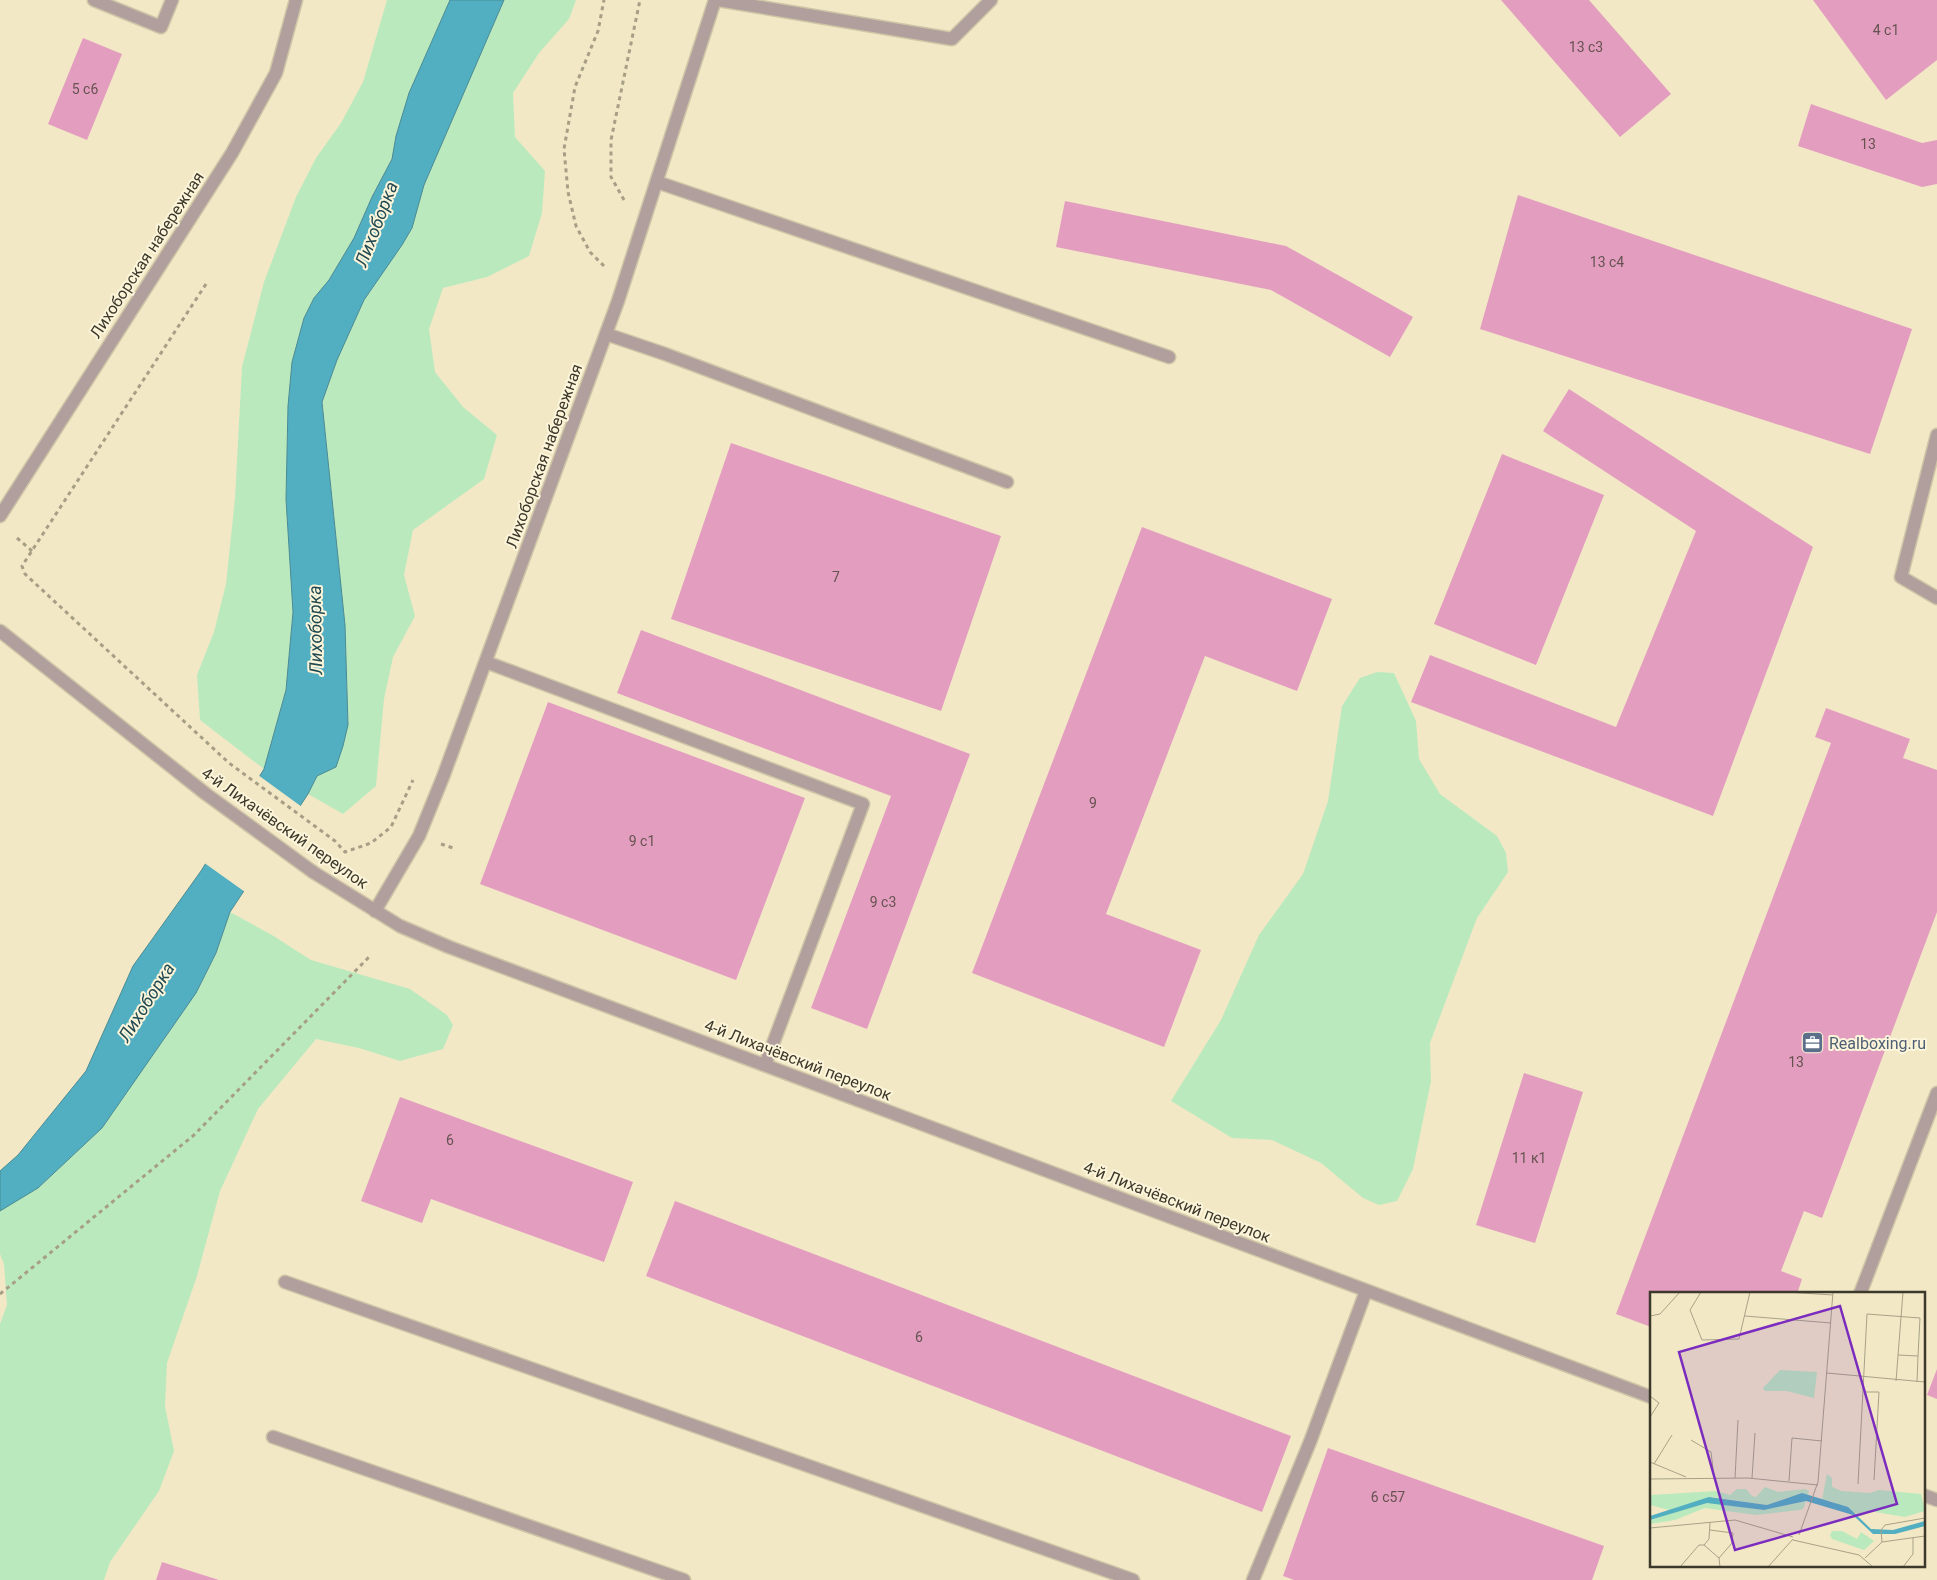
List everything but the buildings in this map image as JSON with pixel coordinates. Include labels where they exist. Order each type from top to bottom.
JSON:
[{"type":"street","points":[[94,0],[161,27],[172,0]]},
{"type":"street","name":"Лихоборская набережная","points":[[0,516],[232,153],[276,73],[296,0]]},
{"type":"street","points":[[716,0],[952,39],[991,0]]},
{"type":"street","name":"Лихоборская набережная","points":[[375,911],[420,836],[486,662],[606,334],[716,0]]},
{"type":"street","points":[[657,182],[1169,357]]},
{"type":"street","points":[[606,334],[665,354],[1007,482]]},
{"type":"street","points":[[1937,436],[1901,577],[1937,598]]},
{"type":"street","name":"4-й Лихачёвский переулок","points":[[0,631],[206,794],[313,872],[400,926],[449,947],[1650,1396]]},
{"type":"street","points":[[486,662],[863,804],[764,1065]]},
{"type":"street","points":[[1861,1292],[1937,1092]]},
{"type":"street","points":[[285,1282],[1098,1574],[1133,1580]]},
{"type":"street","points":[[1253,1580],[1310,1442],[1366,1291]]},
{"type":"street","points":[[273,1438],[684,1580]]},
{"type":"street","points":[[1924,1496],[1937,1500]]},
{"type":"path","points":[[604,0],[598,30],[575,88],[564,149],[568,192],[576,226],[590,252],[604,266],[607,258]]},
{"type":"path","points":[[628,194],[626,203],[611,177],[611,140],[640,0]]},
{"type":"path","points":[[206,284],[22,566],[25,574],[229,763],[346,852],[371,843],[391,828],[413,779]]},
{"type":"path","points":[[17,538],[32,551]]},
{"type":"path","points":[[0,1294],[194,1135],[370,956]]},
{"type":"green space","points":[[387,0],[450,0],[409,93],[396,136],[392,159],[372,197],[354,238],[329,280],[314,298],[304,317],[292,362],[288,406],[286,499],[293,612],[286,690],[264,769],[200,720],[197,675],[214,632],[226,584],[235,498],[242,367],[264,282],[296,197],[316,158],[341,123],[363,82]]},
{"type":"green space","points":[[504,0],[576,0],[569,19],[539,53],[513,93],[515,137],[545,171],[542,213],[529,256],[487,277],[443,288],[429,329],[435,372],[463,407],[497,435],[484,479],[413,530],[404,575],[415,616],[393,657],[384,699],[376,786],[343,814],[308,794],[317,776],[336,766],[348,725],[345,625],[322,402],[337,360],[364,300],[412,228],[424,185]]},
{"type":"green space","points":[[1377,672],[1394,673],[1416,721],[1419,759],[1440,794],[1497,836],[1506,853],[1508,872],[1477,918],[1430,1043],[1431,1081],[1413,1169],[1397,1201],[1379,1205],[1363,1198],[1321,1163],[1272,1140],[1232,1138],[1171,1101],[1221,1020],[1259,935],[1303,874],[1328,801],[1342,706],[1360,678]]},
{"type":"green space","points":[[230,912],[272,935],[311,960],[410,989],[447,1015],[453,1025],[443,1049],[400,1061],[359,1048],[316,1039],[258,1109],[220,1191],[197,1276],[167,1363],[165,1406],[174,1451],[159,1491],[110,1562],[104,1580],[0,1580],[0,1324],[7,1305],[4,1264],[0,1254],[0,1211],[38,1188],[102,1128],[196,993],[216,953]]},
{"type":"water","name":"Лихоборка","points":[[450,0],[504,0],[424,185],[412,228],[364,300],[337,360],[322,402],[345,625],[348,725],[336,767],[317,776],[308,794],[230,912],[216,953],[196,993],[102,1128],[38,1188],[0,1211],[0,1171],[18,1155],[86,1071],[133,966],[201,871],[264,769],[286,690],[293,612],[286,499],[288,406],[292,362],[304,318],[314,298],[329,280],[354,238],[372,197],[392,159],[396,136],[409,93]]},
{"type":"pier","points":[[258,775],[302,807],[245,892],[203,862]]},
{"type":"place","name":"Realboxing.ru","points":[[1813,1043]]}]
